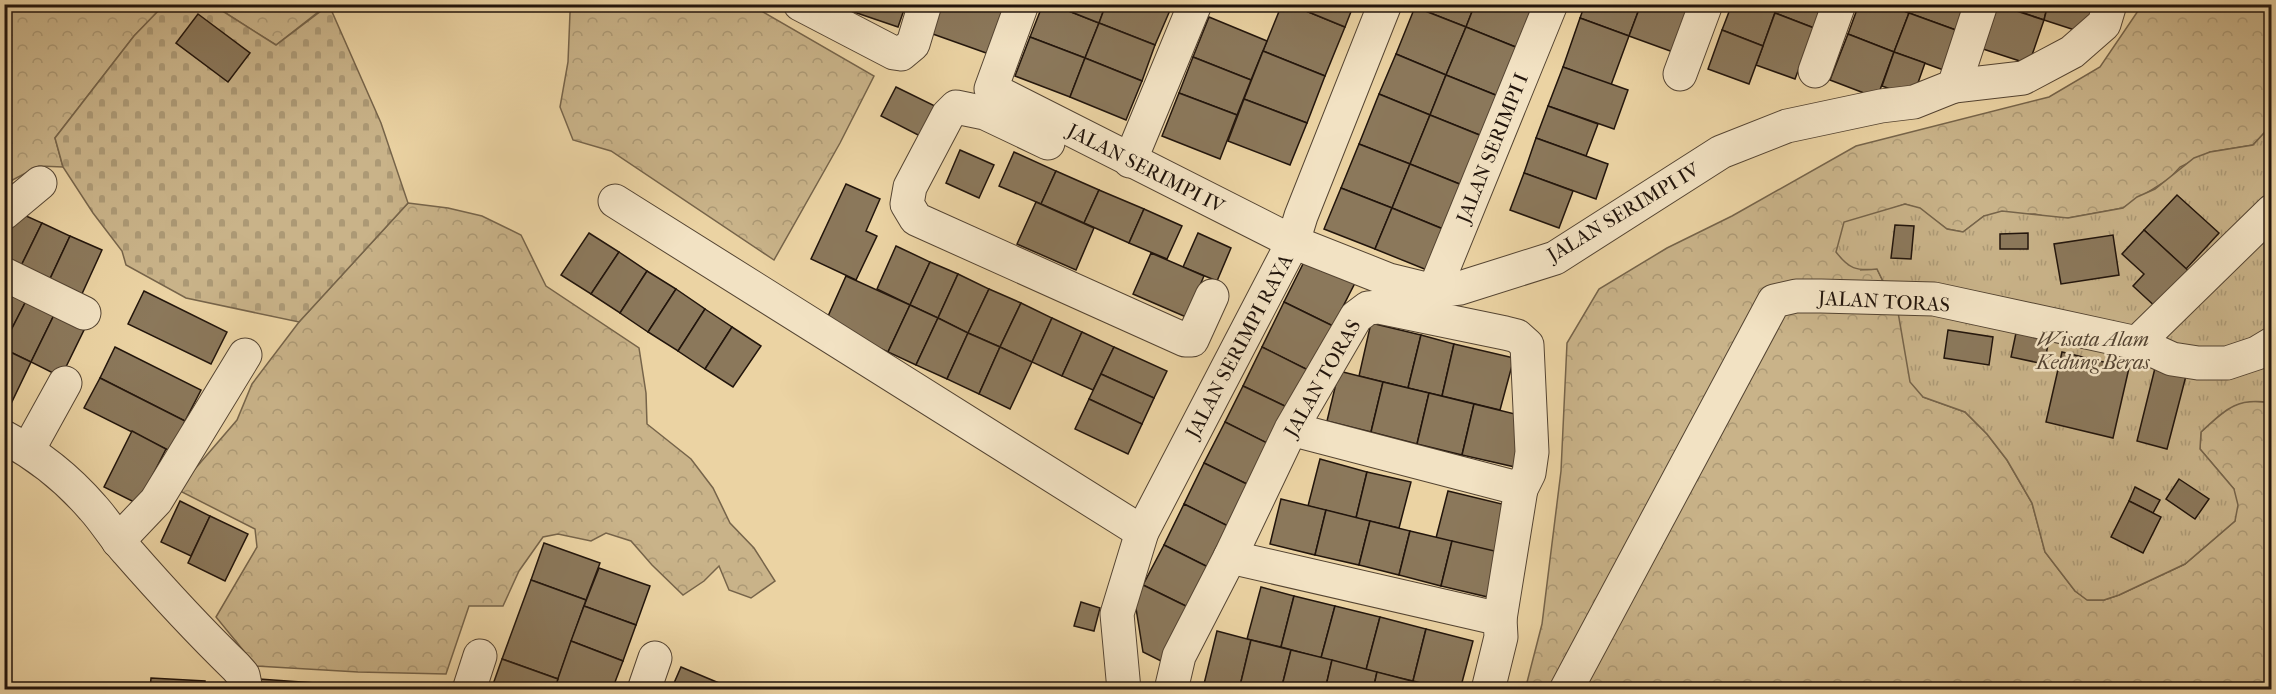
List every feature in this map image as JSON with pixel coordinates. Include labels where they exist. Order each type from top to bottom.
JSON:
[{"type":"street","points":[[800,4],[900,54],[913,44],[925,4]]},
{"type":"street","name":"JALAN SERIMPI IV","points":[[1022,4],[991,89],[1130,161],[1288,250]]},
{"type":"street","points":[[1130,161],[1195,4]]},
{"type":"street","name":"JALAN SERIMPI RAYA","points":[[1124,690],[1117,614],[1142,532],[1288,250],[1385,4]]},
{"type":"street","name":"JALAN SERIMPI I","points":[[1434,291],[1551,4]]},
{"type":"street","points":[[1680,74],[1706,4]]},
{"type":"street","points":[[1815,71],[1839,4]]},
{"type":"street","points":[[1954,86],[1980,4]]},
{"type":"street","name":"JALAN SERIMPI IV","points":[[1212,296],[1192,340],[1185,340],[916,219],[907,204],[910,187],[948,115],[956,107],[967,107],[985,113],[1288,250],[1434,291],[1461,288],[1555,258],[1722,152],[1787,126],[1881,106],[1914,102],[1954,86],[2023,78],[2072,52],[2104,24],[2110,4]]},
{"type":"street","points":[[4,213],[40,183]]},
{"type":"street","points":[[615,201],[1142,532]]},
{"type":"street","points":[[2137,343],[2271,211]]},
{"type":"street","points":[[4,274],[84,313]]},
{"type":"street","name":"JALAN TORAS","points":[[1566,690],[1774,301],[1796,296],[1934,299],[2137,343],[2172,359],[2198,363],[2227,363],[2257,353],[2271,344]]},
{"type":"street","name":"JALAN TORAS","points":[[1171,690],[1179,656],[1230,557],[1291,429],[1356,317],[1368,308],[1379,307],[1518,336],[1527,345],[1532,452],[1528,473],[1521,489]]},
{"type":"street","points":[[118,541],[156,501],[245,355]]},
{"type":"street","points":[[65,383],[16,444],[72,485],[183,615],[236,667],[246,687]]},
{"type":"street","points":[[1291,429],[1521,489],[1500,619],[1501,636],[1488,690]]},
{"type":"street","points":[[1230,557],[1500,619]]},
{"type":"street","points":[[469,690],[480,656]]},
{"type":"street","points":[[644,690],[655,658]]},
{"type":"green space","points":[[573,4],[751,5],[874,76],[840,143],[774,260],[611,151],[573,140],[560,107],[568,62],[570,13]]},
{"type":"green space","points":[[4,5],[164,5],[134,36],[55,138],[63,167],[39,166],[5,184]]},
{"type":"green space","points":[[164,5],[213,5],[276,45],[329,5],[381,123],[408,203],[299,322],[186,298],[126,265],[122,251],[93,213],[63,167],[55,138],[134,36]]},
{"type":"green space","points":[[213,5],[327,5],[276,45]]},
{"type":"green space","points":[[2142,5],[2271,5],[2271,129],[2253,145],[2210,152],[2180,167],[2169,179],[2123,208],[2068,218],[2052,218],[2035,214],[1984,216],[1963,232],[1947,229],[1920,209],[1905,204],[1888,210],[1861,270],[1877,269],[1898,312],[1923,397],[1965,412],[1987,434],[2007,460],[2032,503],[2045,552],[2075,591],[2088,600],[2104,600],[2119,595],[2185,564],[2235,521],[2234,489],[2200,449],[2201,432],[2224,411],[2239,403],[2258,401],[2271,403],[2271,689],[1525,690],[1542,624],[1561,471],[1567,343],[1599,289],[1667,248],[1732,216],[1856,146],[2049,97],[2100,67]]},
{"type":"green space","name":"Wisata Alam Kedung Beras","points":[[2271,129],[2271,403],[2249,402],[2232,407],[2201,432],[2200,449],[2234,489],[2238,505],[2235,521],[2185,564],[2119,595],[2104,600],[2087,600],[2075,591],[2045,552],[2032,503],[2007,460],[1987,434],[1965,412],[1923,397],[1910,382],[1898,312],[1877,269],[1853,268],[1836,252],[1844,222],[1905,204],[1920,208],[1947,229],[1963,232],[1984,216],[2002,211],[2068,218],[2123,208],[2137,197],[2155,189],[2194,158],[2210,152],[2253,145]]},
{"type":"green space","points":[[408,203],[448,208],[482,216],[521,235],[546,286],[639,348],[646,393],[647,424],[691,459],[713,488],[730,523],[754,548],[775,581],[751,598],[729,590],[719,566],[704,581],[683,595],[631,541],[606,533],[591,541],[558,534],[543,537],[519,571],[503,606],[469,606],[446,674],[256,666],[216,617],[257,547],[255,529],[180,491],[188,477],[237,420],[252,384],[299,322]]},
{"type":"building","points":[[850,4],[906,4],[898,27],[848,10]]},
{"type":"building","points":[[940,4],[984,4],[1004,12],[989,54],[930,33]]},
{"type":"building","points":[[984,4],[1007,4],[1004,12]]},
{"type":"building","points":[[1043,4],[1051,4],[1099,23],[1085,58],[1030,37]]},
{"type":"building","points":[[1051,4],[1106,4],[1099,23]]},
{"type":"building","points":[[1106,4],[1162,4],[1171,8],[1155,45],[1099,23]]},
{"type":"building","points":[[1282,4],[1289,4],[1345,27],[1325,76],[1263,51]]},
{"type":"building","points":[[1289,4],[1354,4],[1345,27]]},
{"type":"building","points":[[1416,4],[1475,4],[1466,27],[1415,7]]},
{"type":"building","points":[[1475,4],[1536,4],[1518,48],[1466,27]]},
{"type":"building","points":[[1585,4],[1641,4],[1629,36],[1580,18]]},
{"type":"building","points":[[1641,4],[1690,4],[1673,52],[1629,36]]},
{"type":"building","points":[[1732,4],[1778,4],[1763,46],[1722,30]]},
{"type":"building","points":[[1778,4],[1822,4],[1814,28],[1775,13]]},
{"type":"building","points":[[1859,4],[1887,4],[1909,13],[1894,52],[1848,34]]},
{"type":"building","points":[[1887,4],[1912,4],[1909,13]]},
{"type":"building","points":[[1912,4],[1974,4],[1964,33],[1909,13]]},
{"type":"building","points":[[1998,4],[2048,4],[2044,20]]},
{"type":"building","points":[[2048,4],[2096,4],[2087,34],[2044,20]]},
{"type":"building","points":[[1998,5],[2044,20],[2029,64],[1983,49]]},
{"type":"building","points":[[1415,7],[1466,27],[1446,75],[1396,54]]},
{"type":"building","points":[[1775,13],[1814,28],[1795,79],[1756,65]]},
{"type":"building","points":[[1909,13],[1964,33],[1949,72],[1894,52]]},
{"type":"building","points":[[198,14],[250,53],[228,82],[176,43]]},
{"type":"building","points":[[1209,17],[1267,41],[1251,80],[1193,57]]},
{"type":"building","points":[[1580,18],[1629,36],[1611,85],[1563,67]]},
{"type":"building","points":[[1099,23],[1155,45],[1142,81],[1085,58]]},
{"type":"building","points":[[1466,27],[1518,48],[1498,96],[1446,75]]},
{"type":"building","points":[[1722,30],[1763,46],[1749,84],[1708,69]]},
{"type":"building","points":[[1848,34],[1894,52],[1877,98],[1830,80]]},
{"type":"building","points":[[1030,37],[1085,58],[1070,97],[1015,76]]},
{"type":"building","points":[[1263,51],[1325,76],[1307,123],[1244,99]]},
{"type":"building","points":[[1894,52],[1925,63],[1913,97],[1882,86]]},
{"type":"building","points":[[1396,54],[1446,75],[1430,115],[1379,94]]},
{"type":"building","points":[[1193,57],[1251,80],[1237,115],[1179,93]]},
{"type":"building","points":[[1085,58],[1142,81],[1126,120],[1070,97]]},
{"type":"building","points":[[1563,67],[1628,90],[1614,129],[1548,106]]},
{"type":"building","points":[[1446,75],[1498,96],[1482,136],[1430,115]]},
{"type":"building","points":[[896,87],[937,107],[922,137],[881,116]]},
{"type":"building","points":[[1179,93],[1237,115],[1220,159],[1162,136]]},
{"type":"building","points":[[1379,94],[1430,115],[1410,164],[1359,144]]},
{"type":"building","points":[[1244,99],[1307,123],[1290,165],[1228,141]]},
{"type":"building","points":[[1548,106],[1598,124],[1586,156],[1536,138]]},
{"type":"building","points":[[1430,115],[1482,136],[1462,185],[1410,164]]},
{"type":"building","points":[[1536,138],[1608,164],[1596,199],[1524,173]]},
{"type":"building","points":[[1359,144],[1410,164],[1392,208],[1341,188]]},
{"type":"building","points":[[960,150],[994,165],[979,198],[946,183]]},
{"type":"building","points":[[1014,152],[1056,171],[1041,204],[999,186]]},
{"type":"building","points":[[1410,164],[1462,185],[1443,229],[1392,208]]},
{"type":"building","points":[[1056,171],[1099,190],[1084,223],[1041,204]]},
{"type":"building","points":[[1524,173],[1573,191],[1559,228],[1510,210]]},
{"type":"building","points":[[846,184],[880,199],[866,231],[877,236],[856,280],[811,259]]},
{"type":"building","points":[[1341,188],[1392,208],[1375,249],[1324,229]]},
{"type":"building","points":[[1099,190],[1144,209],[1129,243],[1084,223]]},
{"type":"building","points":[[2177,195],[2219,233],[2186,269],[2144,230]]},
{"type":"building","points":[[1036,202],[1094,228],[1076,270],[1017,244]]},
{"type":"building","points":[[1392,208],[1443,229],[1427,270],[1375,249]]},
{"type":"building","points":[[1144,209],[1182,226],[1167,259],[1129,243]]},
{"type":"building","points":[[15,211],[42,223],[20,268],[4,261],[4,234]]},
{"type":"building","points":[[42,223],[70,236],[49,281],[20,268]]},
{"type":"building","points":[[1895,225],[1914,226],[1911,259],[1891,258]]},
{"type":"building","points":[[2144,230],[2192,274],[2159,310],[2133,286],[2144,274],[2122,254]]},
{"type":"building","points":[[589,233],[619,252],[591,294],[561,275]]},
{"type":"building","points":[[1198,233],[1231,248],[1217,281],[1183,267]]},
{"type":"building","points":[[2028,233],[2028,249],[2000,249],[2000,234]]},
{"type":"building","points":[[2113,235],[2119,275],[2061,284],[2054,244]]},
{"type":"building","points":[[70,236],[102,250],[81,296],[49,281]]},
{"type":"building","points":[[896,246],[930,262],[910,305],[877,289]]},
{"type":"building","points":[[619,252],[647,271],[620,313],[591,294]]},
{"type":"building","points":[[1151,253],[1204,276],[1186,317],[1133,294]]},
{"type":"building","points":[[1307,256],[1356,281],[1333,326],[1284,302]]},
{"type":"building","points":[[930,262],[958,274],[938,318],[910,305]]},
{"type":"building","points":[[647,271],[676,289],[648,332],[620,313]]},
{"type":"building","points":[[958,274],[989,289],[968,333],[938,318]]},
{"type":"building","points":[[846,276],[910,305],[888,352],[825,323]]},
{"type":"building","points":[[676,289],[705,309],[678,351],[648,332]]},
{"type":"building","points":[[989,289],[1021,303],[1000,347],[968,333]]},
{"type":"building","points":[[4,291],[26,301],[4,344]]},
{"type":"building","points":[[144,291],[227,332],[211,364],[128,324]]},
{"type":"building","points":[[26,301],[54,315],[31,362],[4,349],[4,344]]},
{"type":"building","points":[[1284,302],[1333,326],[1310,371],[1262,347]]},
{"type":"building","points":[[1021,303],[1052,318],[1032,362],[1000,347]]},
{"type":"building","points":[[910,305],[938,318],[916,365],[888,352]]},
{"type":"building","points":[[705,309],[732,327],[705,369],[678,351]]},
{"type":"building","points":[[54,315],[84,330],[61,377],[31,362]]},
{"type":"building","points":[[938,318],[968,333],[947,379],[916,365]]},
{"type":"building","points":[[1052,318],[1082,332],[1062,376],[1032,362]]},
{"type":"building","points":[[1371,323],[1421,335],[1408,388],[1359,376]]},
{"type":"building","points":[[732,327],[761,346],[733,387],[705,369]]},
{"type":"building","points":[[1948,330],[1993,337],[1989,365],[1944,358]]},
{"type":"building","points":[[1082,332],[1114,347],[1093,390],[1062,376]]},
{"type":"building","points":[[968,333],[1000,347],[979,394],[947,379]]},
{"type":"building","points":[[2016,333],[2049,340],[2044,364],[2011,357]]},
{"type":"building","points":[[1421,335],[1454,344],[1442,396],[1408,388]]},
{"type":"building","points":[[1454,344],[1514,358],[1500,410],[1442,396]]},
{"type":"building","points":[[115,347],[201,390],[185,421],[100,378]]},
{"type":"building","points":[[1000,347],[1032,362],[1010,409],[979,394]]},
{"type":"building","points":[[1114,347],[1167,371],[1154,398],[1101,374]]},
{"type":"building","points":[[1262,347],[1310,371],[1291,409],[1243,386]]},
{"type":"building","points":[[4,349],[31,362],[7,412],[4,411]]},
{"type":"building","points":[[2062,352],[2129,368],[2113,438],[2046,422]]},
{"type":"building","points":[[2156,364],[2187,372],[2167,449],[2137,441]]},
{"type":"building","points":[[1339,371],[1383,382],[1371,432],[1327,421]]},
{"type":"building","points":[[1101,374],[1154,398],[1142,424],[1089,399]]},
{"type":"building","points":[[100,378],[185,421],[170,451],[84,408]]},
{"type":"building","points":[[1383,382],[1429,393],[1417,444],[1371,432]]},
{"type":"building","points":[[1243,386],[1291,409],[1273,446],[1225,422]]},
{"type":"building","points":[[1429,393],[1474,404],[1462,455],[1417,444]]},
{"type":"building","points":[[1089,399],[1142,424],[1128,454],[1075,429]]},
{"type":"building","points":[[1474,404],[1527,417],[1515,467],[1462,455]]},
{"type":"building","points":[[1225,422],[1273,446],[1253,487],[1204,463]]},
{"type":"building","points":[[132,431],[166,449],[138,504],[104,487]]},
{"type":"building","points":[[1320,459],[1367,472],[1356,518],[1308,506]]},
{"type":"building","points":[[1204,463],[1253,487],[1232,528],[1184,504]]},
{"type":"building","points":[[1367,472],[1411,482],[1399,528],[1356,518]]},
{"type":"building","points":[[2179,479],[2209,499],[2195,519],[2166,499]]},
{"type":"building","points":[[2135,487],[2160,500],[2153,513],[2129,501]]},
{"type":"building","points":[[1448,491],[1506,505],[1495,552],[1436,538]]},
{"type":"building","points":[[1281,499],[1326,510],[1315,555],[1270,544]]},
{"type":"building","points":[[180,501],[210,516],[191,556],[161,542]]},
{"type":"building","points":[[2129,501],[2161,517],[2143,553],[2111,537]]},
{"type":"building","points":[[1184,504],[1232,528],[1212,569],[1164,545]]},
{"type":"building","points":[[1326,510],[1370,521],[1359,565],[1315,555]]},
{"type":"building","points":[[210,516],[248,534],[225,581],[188,563]]},
{"type":"building","points":[[1370,521],[1410,531],[1399,575],[1359,565]]},
{"type":"building","points":[[1410,531],[1452,541],[1441,586],[1399,575]]},
{"type":"building","points":[[1452,541],[1503,553],[1492,598],[1441,586]]},
{"type":"building","points":[[544,543],[600,563],[586,600],[531,580]]},
{"type":"building","points":[[1164,545],[1212,569],[1192,609],[1143,585]]},
{"type":"building","points":[[599,568],[650,586],[636,625],[584,606]]},
{"type":"building","points":[[531,580],[586,600],[558,679],[502,659]]},
{"type":"building","points":[[1143,585],[1192,609],[1165,663],[1143,652],[1135,602]]},
{"type":"building","points":[[1261,587],[1294,596],[1281,647],[1247,639]]},
{"type":"building","points":[[1294,596],[1335,606],[1321,658],[1281,647]]},
{"type":"building","points":[[1081,602],[1100,608],[1094,631],[1074,626]]},
{"type":"building","points":[[584,606],[636,625],[623,661],[571,641]]},
{"type":"building","points":[[1335,606],[1380,617],[1366,670],[1321,658]]},
{"type":"building","points":[[1380,617],[1426,629],[1413,681],[1366,670]]},
{"type":"building","points":[[1426,629],[1473,641],[1460,690],[1448,690],[1413,681]]},
{"type":"building","points":[[1217,631],[1251,640],[1239,690],[1225,690],[1204,684]]},
{"type":"building","points":[[1251,640],[1291,650],[1281,690],[1239,690]]},
{"type":"building","points":[[571,641],[623,661],[612,690],[554,690]]},
{"type":"building","points":[[1291,650],[1332,660],[1325,690],[1281,690]]},
{"type":"building","points":[[502,659],[558,679],[554,690],[491,690]]},
{"type":"building","points":[[1332,660],[1377,672],[1373,690],[1325,690]]},
{"type":"building","points":[[681,667],[726,686],[724,690],[671,690]]},
{"type":"building","points":[[1377,672],[1423,684],[1421,690],[1373,690]]},
{"type":"building","points":[[151,678],[205,681],[205,690],[150,690]]},
{"type":"building","points":[[259,679],[372,687],[372,690],[259,690]]},
{"type":"building","points":[[1423,684],[1448,690],[1421,690]]},
{"type":"building","points":[[372,687],[409,690],[372,690]]}]
